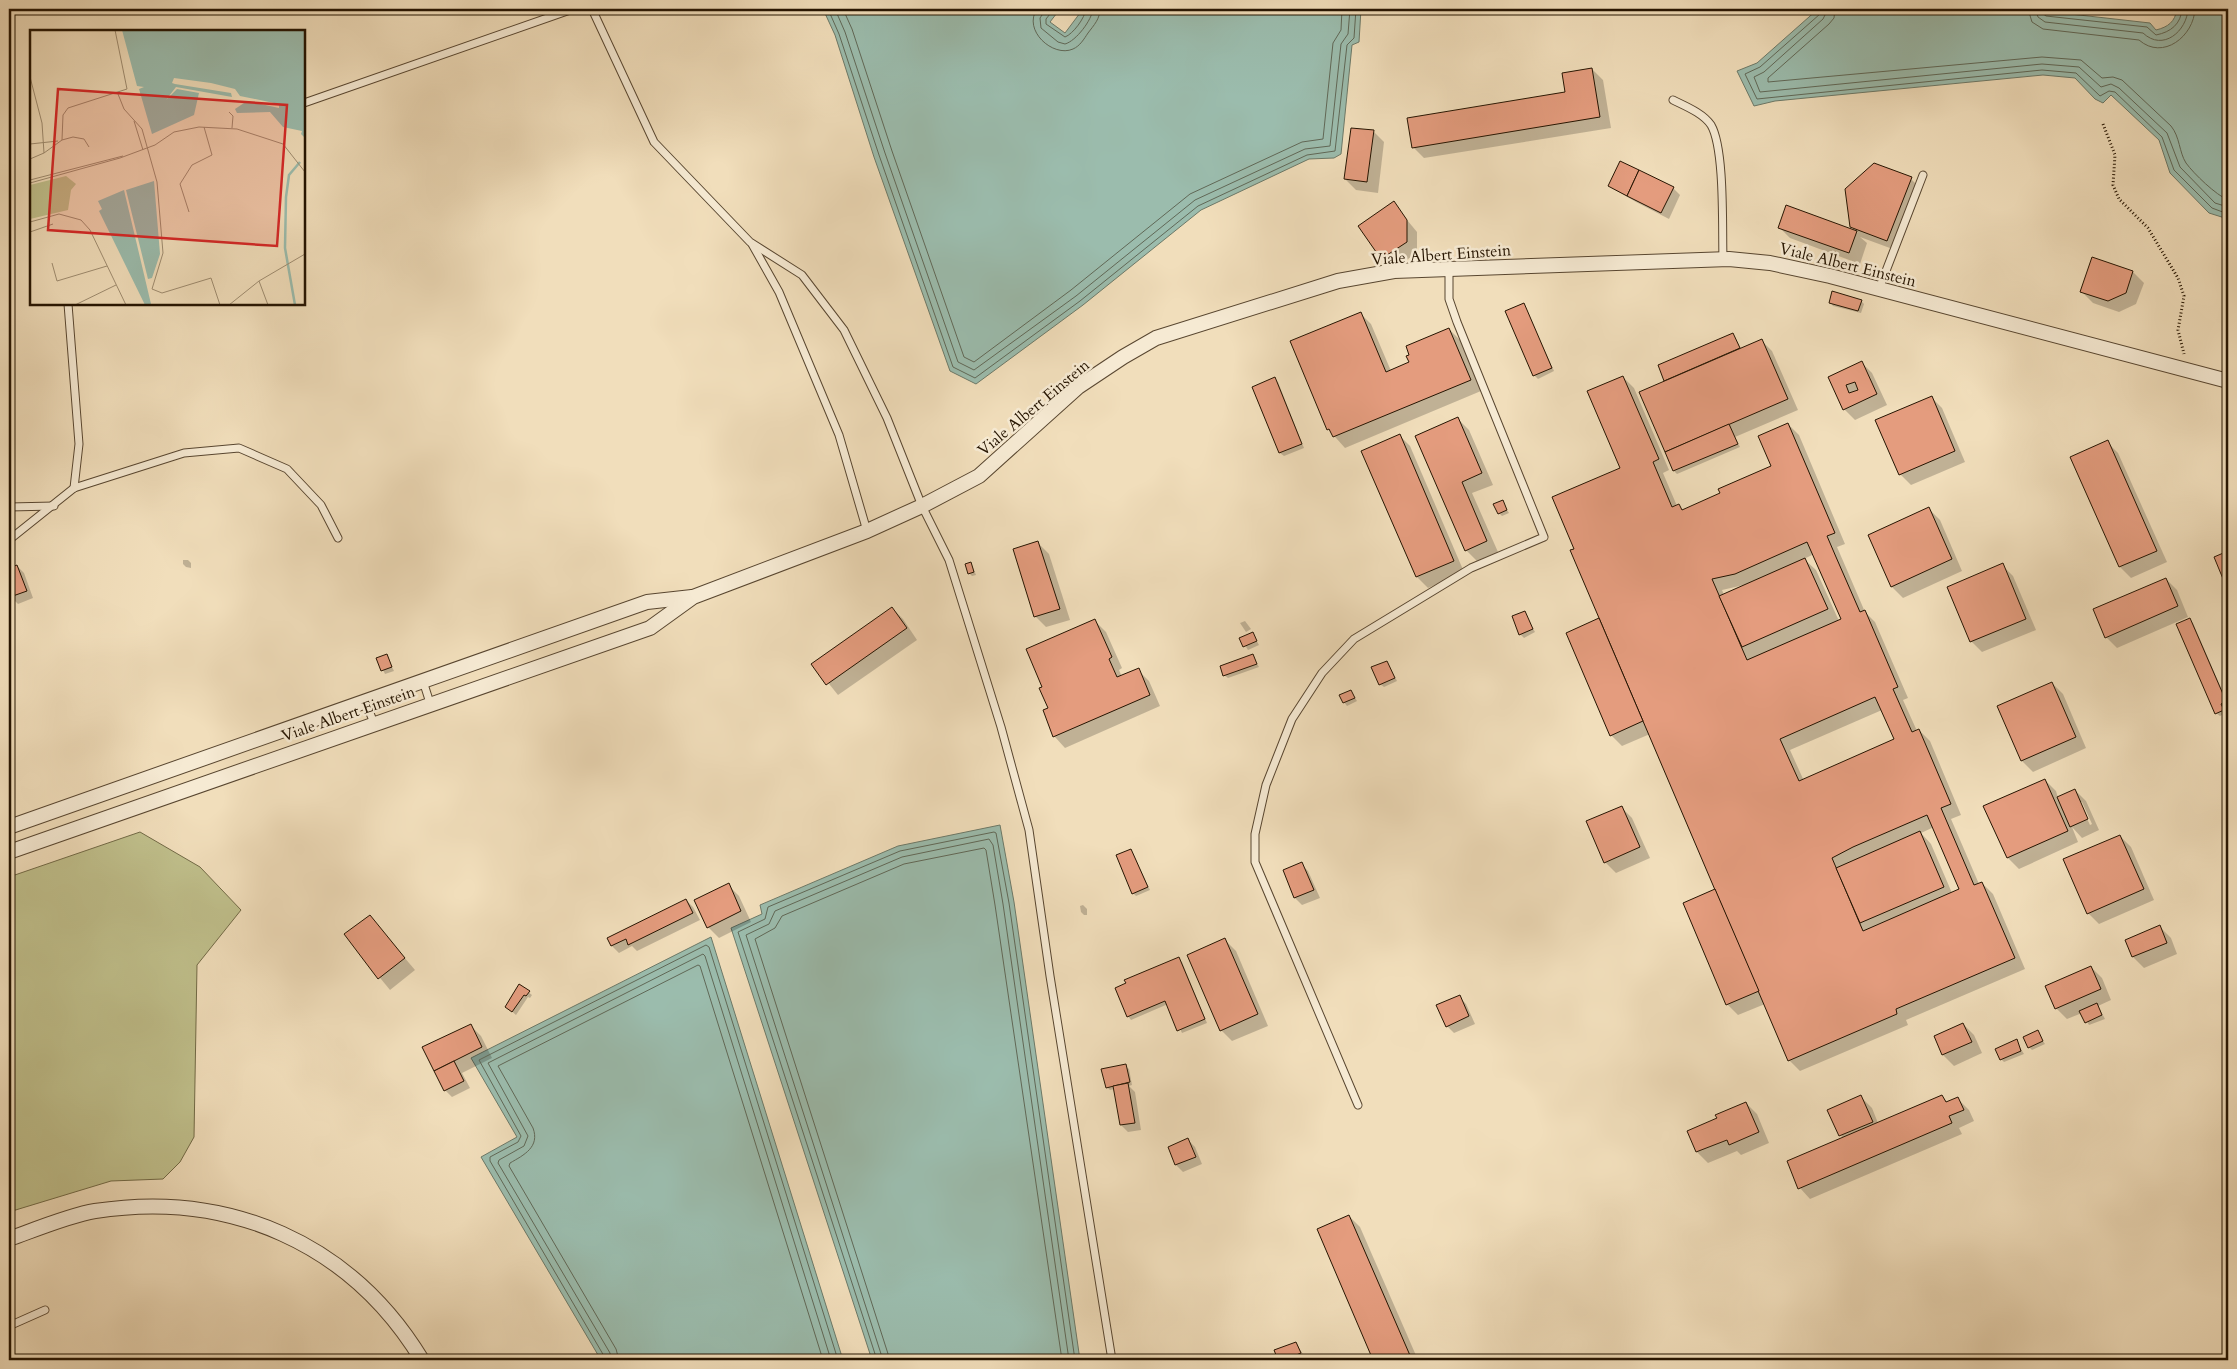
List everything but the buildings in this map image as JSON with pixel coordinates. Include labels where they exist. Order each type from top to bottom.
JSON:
[{"type":"street","name":"Viale Albert Einstein","points":[[9,852],[650,628],[693,597],[867,530],[922,506],[979,476],[1078,387],[1156,338],[1338,281],[1394,271],[1723,259],[1770,263],[1879,289],[2228,380]]},
{"type":"street","name":"Viale Albert Einstein","points":[[9,827],[647,602],[693,597]]},
{"type":"street","points":[[9,1238],[94,1211],[153,1205],[204,1209],[261,1224],[319,1252],[368,1291],[410,1340],[422,1360]]},
{"type":"lane","points":[[305,103],[573,9]]},
{"type":"lane","points":[[592,9],[654,142],[750,242],[779,292],[839,435],[867,530]]},
{"type":"lane","points":[[1673,100],[1693,110],[1711,125],[1720,162],[1723,259]]},
{"type":"lane","points":[[1879,289],[1923,175]]},
{"type":"lane","points":[[750,242],[802,275],[844,330],[887,418],[922,506],[949,560],[1002,727],[1029,830],[1050,976],[1112,1360]]},
{"type":"lane","points":[[1358,1105],[1255,862],[1255,834],[1266,785],[1292,719],[1322,673],[1354,640],[1471,568],[1544,537],[1457,322],[1449,299],[1449,269]]},
{"type":"lane","points":[[68,305],[79,444],[74,488]]},
{"type":"lane","points":[[9,540],[54,506],[74,488],[184,453],[240,448],[286,469],[321,505],[338,538]]},
{"type":"lane","points":[[9,507],[54,506]]},
{"type":"lane","points":[[423,681],[430,704]]},
{"type":"lane","points":[[365,701],[374,723]]},
{"type":"lane","points":[[9,1326],[45,1310]]},
{"type":"path","points":[[2103,124],[2115,155],[2113,185],[2119,199],[2148,228],[2178,278],[2184,296],[2178,330],[2189,371]]},
{"type":"green space","points":[[140,832],[200,867],[241,910],[197,965],[194,1137],[180,1162],[163,1179],[111,1181],[9,1212],[9,877]]},
{"type":"water","points":[[823,9],[1060,9],[1050,22],[1065,33],[1083,9],[1361,9],[1359,42],[1352,45],[1341,154],[1334,158],[1309,159],[1201,210],[1083,305],[976,384],[950,371],[874,157],[835,35]]},
{"type":"water","points":[[1818,9],[2026,9],[2150,23],[2156,30],[2170,23],[2175,17],[2177,9],[2228,9],[2228,219],[2209,213],[2170,173],[2159,140],[2111,95],[2103,103],[2095,99],[2075,78],[2043,75],[1775,101],[1754,106],[1737,71],[1757,63]]},
{"type":"water","points":[[1000,825],[1014,902],[1080,1360],[872,1360],[731,928],[762,914],[760,905],[898,846]]},
{"type":"water","points":[[711,937],[843,1360],[601,1360],[481,1157],[517,1137],[471,1058]]}]
